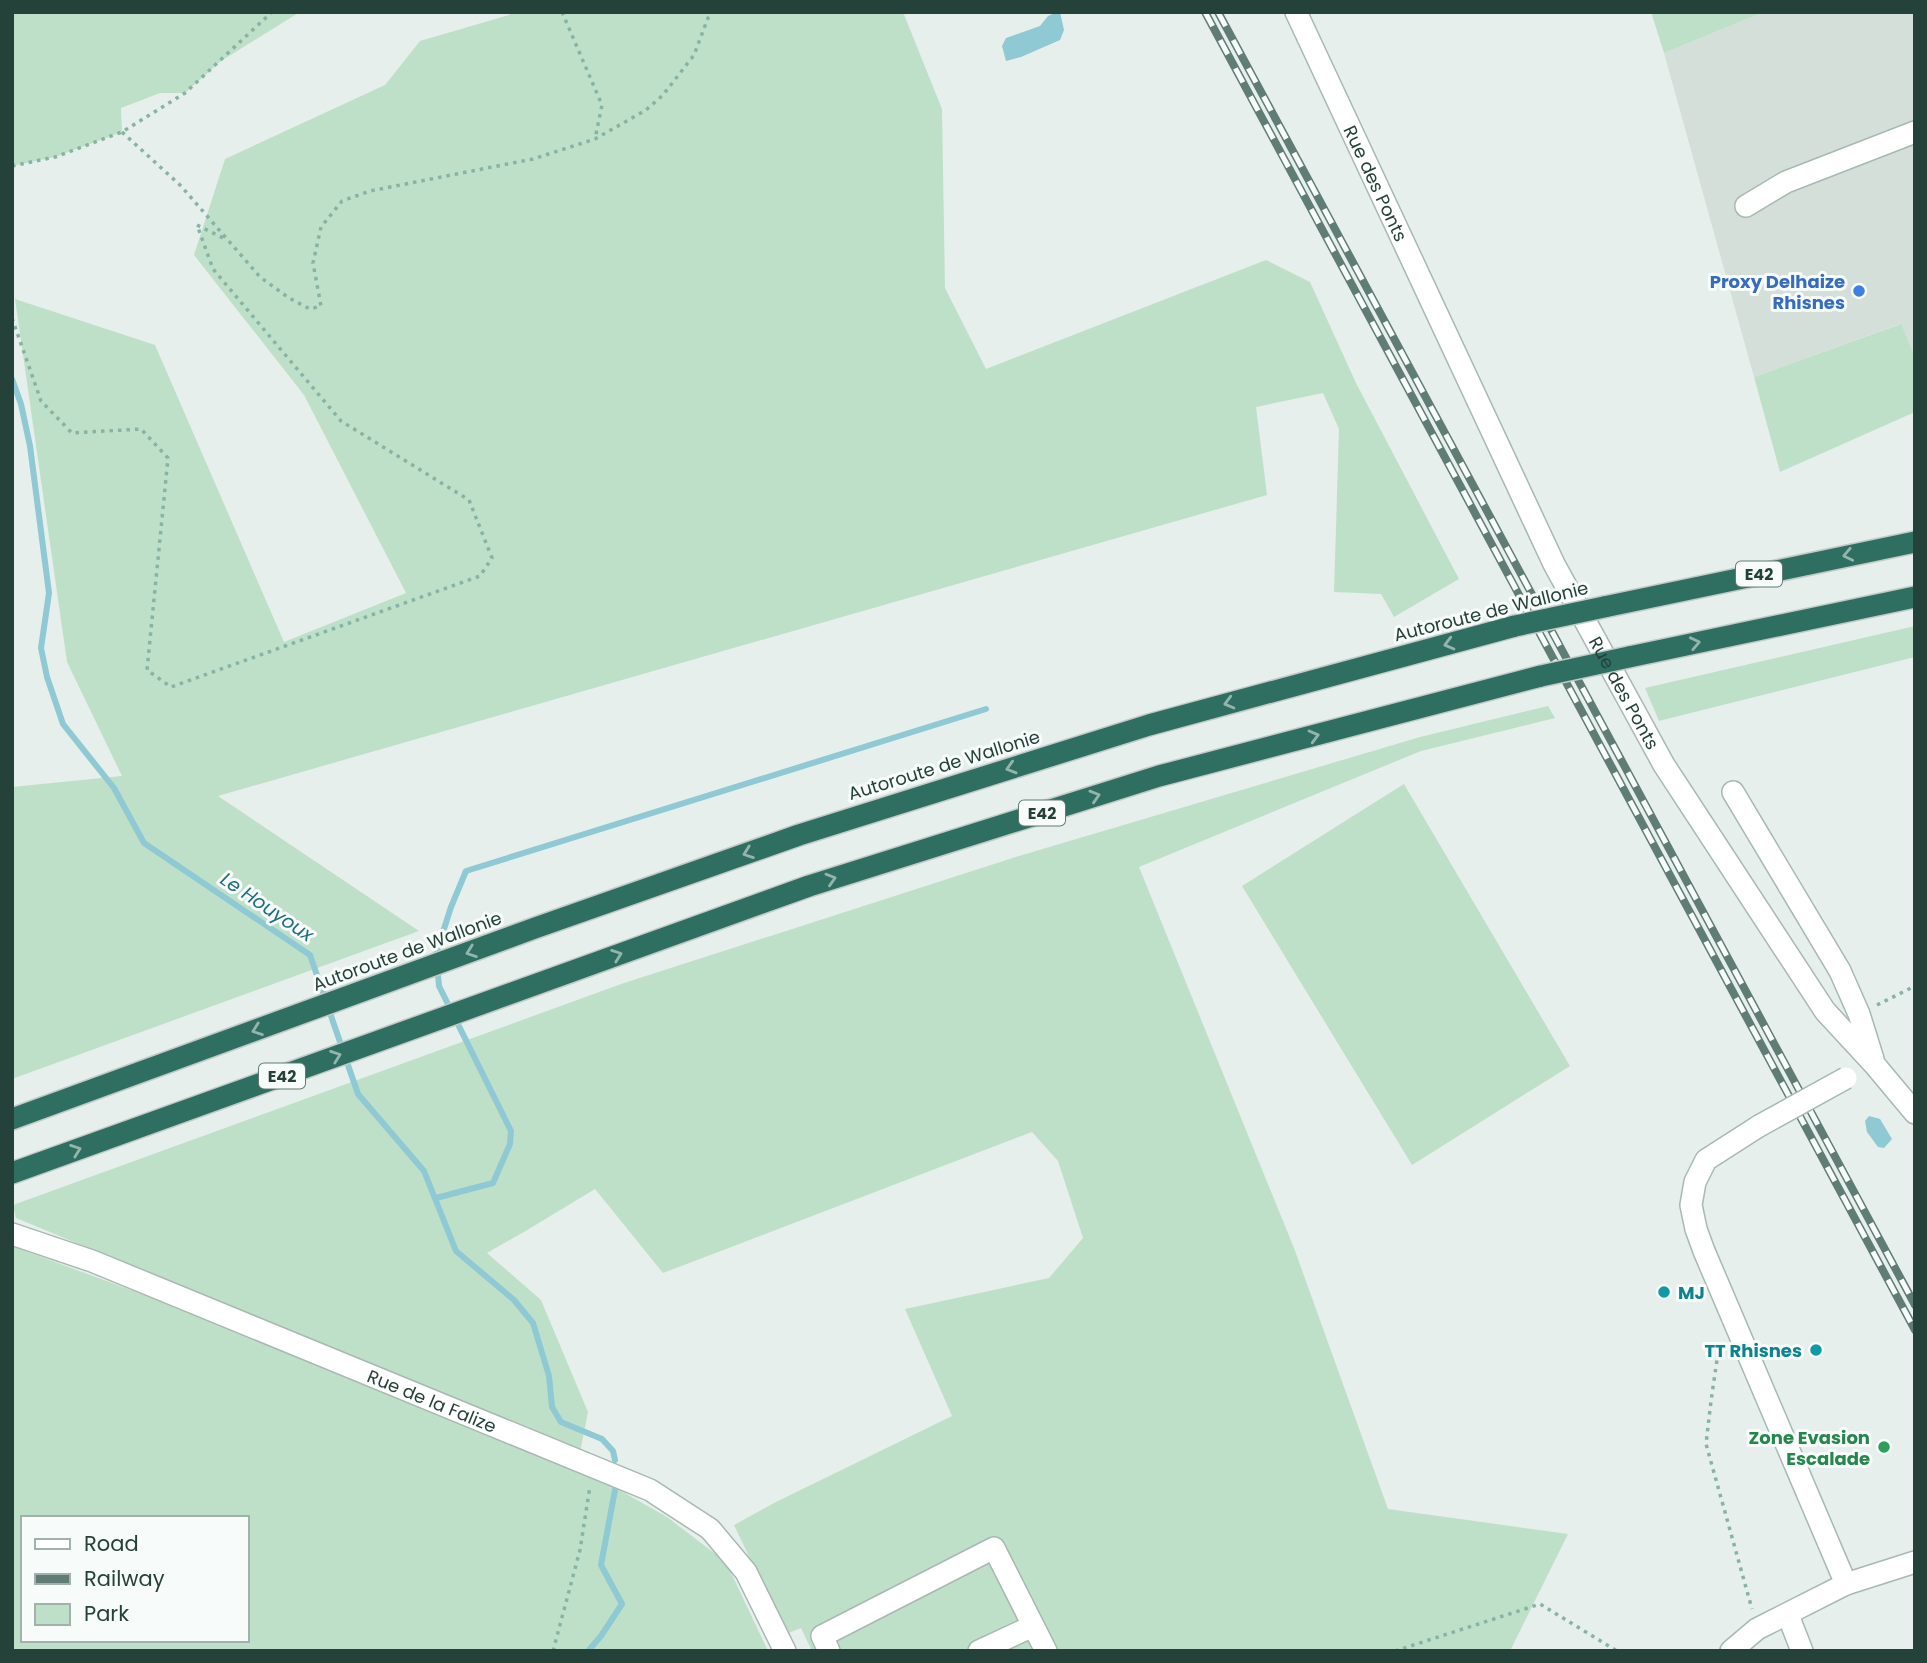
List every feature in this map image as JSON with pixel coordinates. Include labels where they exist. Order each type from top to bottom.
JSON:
[{"type":"highway","name":"Autoroute de Wallonie","points":[[12,1119],[535,928],[799,835],[1149,725],[1515,626],[1915,542]]},
{"type":"highway","name":"E42","points":[[12,1173],[809,886],[1158,776],[1541,676],[1915,597]]},
{"type":"street","name":"Rue des Ponts","points":[[1296,12],[1554,564],[1664,765],[1825,1011],[1915,1113]]},
{"type":"street","points":[[1746,205],[1786,182],[1915,132]]},
{"type":"street","points":[[1733,792],[1840,971],[1859,1014],[1874,1064],[1759,1126],[1706,1160],[1695,1182],[1691,1205],[1704,1251],[1846,1584]]},
{"type":"street","name":"Rue de la Falize","points":[[12,1234],[92,1261],[650,1490],[710,1529],[746,1572],[785,1651]]},
{"type":"street","points":[[829,1651],[822,1636],[994,1548],[1046,1651]]},
{"type":"street","points":[[1731,1651],[1757,1629],[1846,1584],[1915,1562]]},
{"type":"street","points":[[1788,1615],[1802,1651]]},
{"type":"street","points":[[979,1651],[1033,1626]]},
{"type":"path","points":[[12,166],[55,157],[122,132],[185,93],[272,12]]},
{"type":"path","points":[[562,12],[602,106],[595,139]]},
{"type":"path","points":[[122,132],[181,186],[260,277],[310,309],[321,306],[313,263],[321,227],[342,201],[370,191],[533,159],[595,139],[646,110],[663,95],[694,55],[708,18],[713,12]]},
{"type":"path","points":[[12,318],[41,401],[72,433],[141,429],[168,458],[147,670],[171,687],[480,576],[492,558],[468,500],[341,421],[213,269],[197,225],[225,239]]},
{"type":"path","points":[[1859,1014],[1915,986]]},
{"type":"path","points":[[1735,1325],[1718,1353],[1706,1444],[1757,1629]]},
{"type":"path","points":[[553,1651],[580,1550],[593,1466]]},
{"type":"path","points":[[1395,1651],[1540,1604],[1616,1651]]},
{"type":"shaded area","points":[[1764,12],[1915,12],[1915,356],[1900,324],[1754,377],[1664,53]]},
{"type":"green space","points":[[12,12],[300,12],[221,61],[185,93],[160,93],[121,108],[122,132],[55,157],[12,166]]},
{"type":"green space","points":[[512,12],[903,12],[942,109],[945,288],[986,369],[1266,260],[1310,282],[1356,383],[1459,579],[1394,617],[1381,594],[1334,592],[1339,429],[1323,393],[1256,407],[1267,495],[218,796],[419,931],[12,1079],[12,787],[122,776],[67,662],[15,299],[155,345],[284,642],[406,593],[304,395],[194,255],[225,159],[385,85],[420,41]]},
{"type":"green space","points":[[1651,12],[1764,12],[1664,53]]},
{"type":"green space","points":[[1901,324],[1915,357],[1915,412],[1780,472],[1754,377]]},
{"type":"green space","points":[[1915,626],[1915,657],[1659,721],[1645,688]]},
{"type":"green space","points":[[1548,706],[1555,718],[1421,751],[1139,867],[1294,1248],[1388,1509],[1568,1534],[1510,1651],[812,1651],[801,1628],[786,1634],[734,1525],[952,1416],[905,1309],[1049,1278],[1083,1238],[1058,1161],[1032,1132],[663,1273],[595,1189],[487,1253],[541,1300],[588,1412],[580,1452],[16,1218],[13,1205],[624,983],[1019,856],[1420,737]]},
{"type":"green space","points":[[1404,784],[1570,1066],[1412,1165],[1242,886]]},
{"type":"green space","points":[[12,1246],[196,1314],[586,1471],[667,1517],[726,1562],[768,1651],[12,1651]]},
{"type":"water","points":[[1060,12],[1064,30],[1060,40],[1006,61],[1002,46],[1006,38],[1040,26],[1048,16]]},
{"type":"water","points":[[1869,1116],[1880,1119],[1892,1139],[1884,1148],[1878,1147],[1867,1132],[1865,1121]]},
{"type":"waterway","name":"Le Houyoux","points":[[12,379],[21,404],[30,446],[49,593],[41,648],[47,677],[63,724],[114,788],[144,843],[310,955],[358,1094],[424,1171],[456,1251],[514,1300],[533,1323],[549,1376],[552,1407],[561,1422],[602,1439],[613,1451],[615,1460]]},
{"type":"waterway","points":[[436,1198],[493,1183],[510,1144],[511,1131],[439,986],[436,954],[466,871],[986,709]]},
{"type":"waterway","name":"Le Houyoux","points":[[588,1651],[622,1604],[601,1565],[615,1490]]},
{"type":"railway","points":[[1205,12],[1915,1330]]},
{"type":"railway","points":[[1218,12],[1915,1305]]},
{"type":"place","name":"Proxy Delhaize Rhisnes","points":[[1859,291]]},
{"type":"place","name":"MJ","points":[[1664,1292]]},
{"type":"place","name":"TT Rhisnes","points":[[1816,1350]]},
{"type":"place","name":"Zone Evasion Escalade","points":[[1884,1447]]}]
